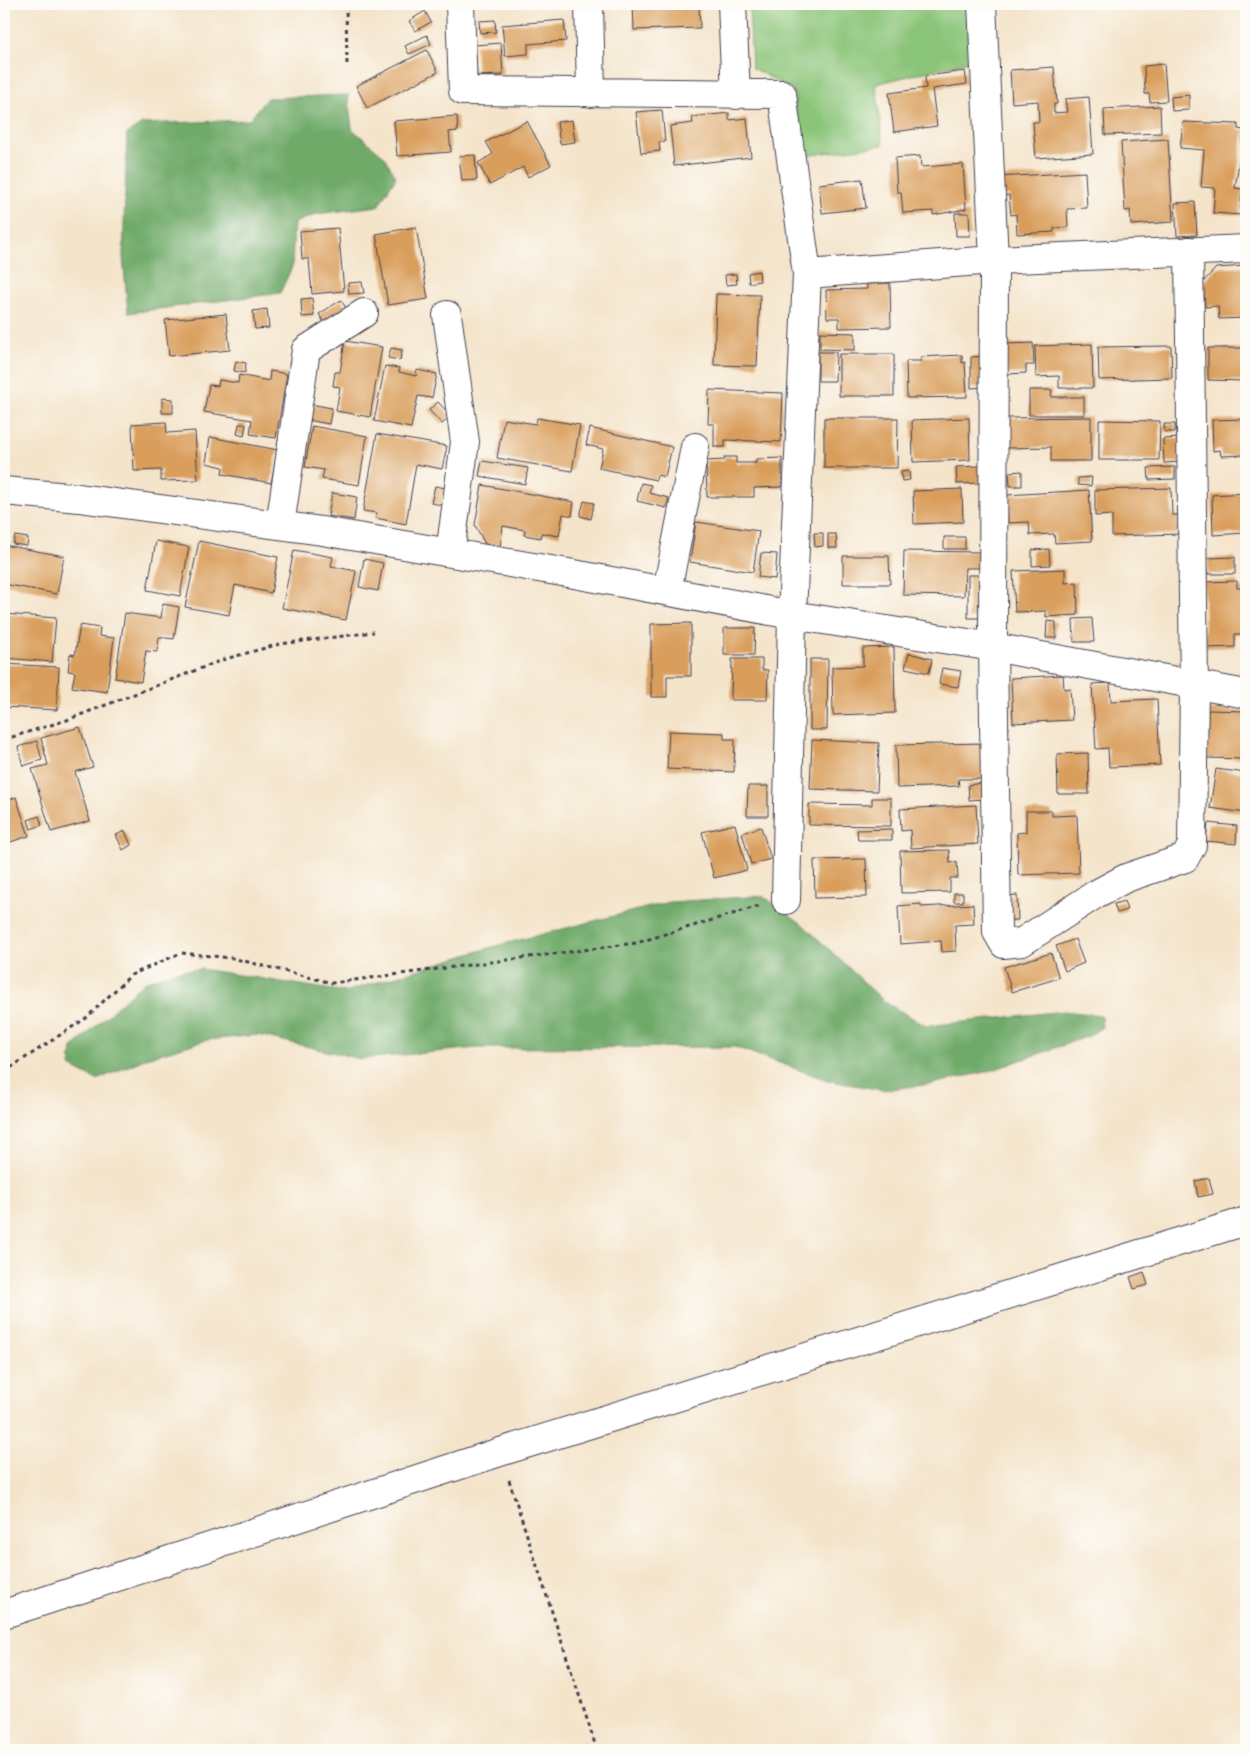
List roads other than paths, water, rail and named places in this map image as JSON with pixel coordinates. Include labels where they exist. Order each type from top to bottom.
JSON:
[{"type":"street","points":[[460,4],[463,91],[782,94],[807,274],[792,615],[786,900]]},
{"type":"street","points":[[589,4],[591,93]]},
{"type":"street","points":[[732,4],[736,95]]},
{"type":"street","points":[[982,4],[994,260],[993,647],[997,932],[1004,944],[1022,942],[1096,894],[1126,878],[1185,858],[1192,845],[1194,686],[1189,251]]},
{"type":"street","points":[[807,274],[994,260],[1246,249]]},
{"type":"street","points":[[280,525],[306,350],[364,313]]},
{"type":"street","points":[[447,315],[465,442],[450,553]]},
{"type":"street","points":[[667,591],[695,447]]},
{"type":"street","points":[[4,490],[280,525],[667,591],[792,615],[993,647],[1194,686],[1246,694]]},
{"type":"street","points":[[4,1614],[500,1452],[1246,1221]]}]
